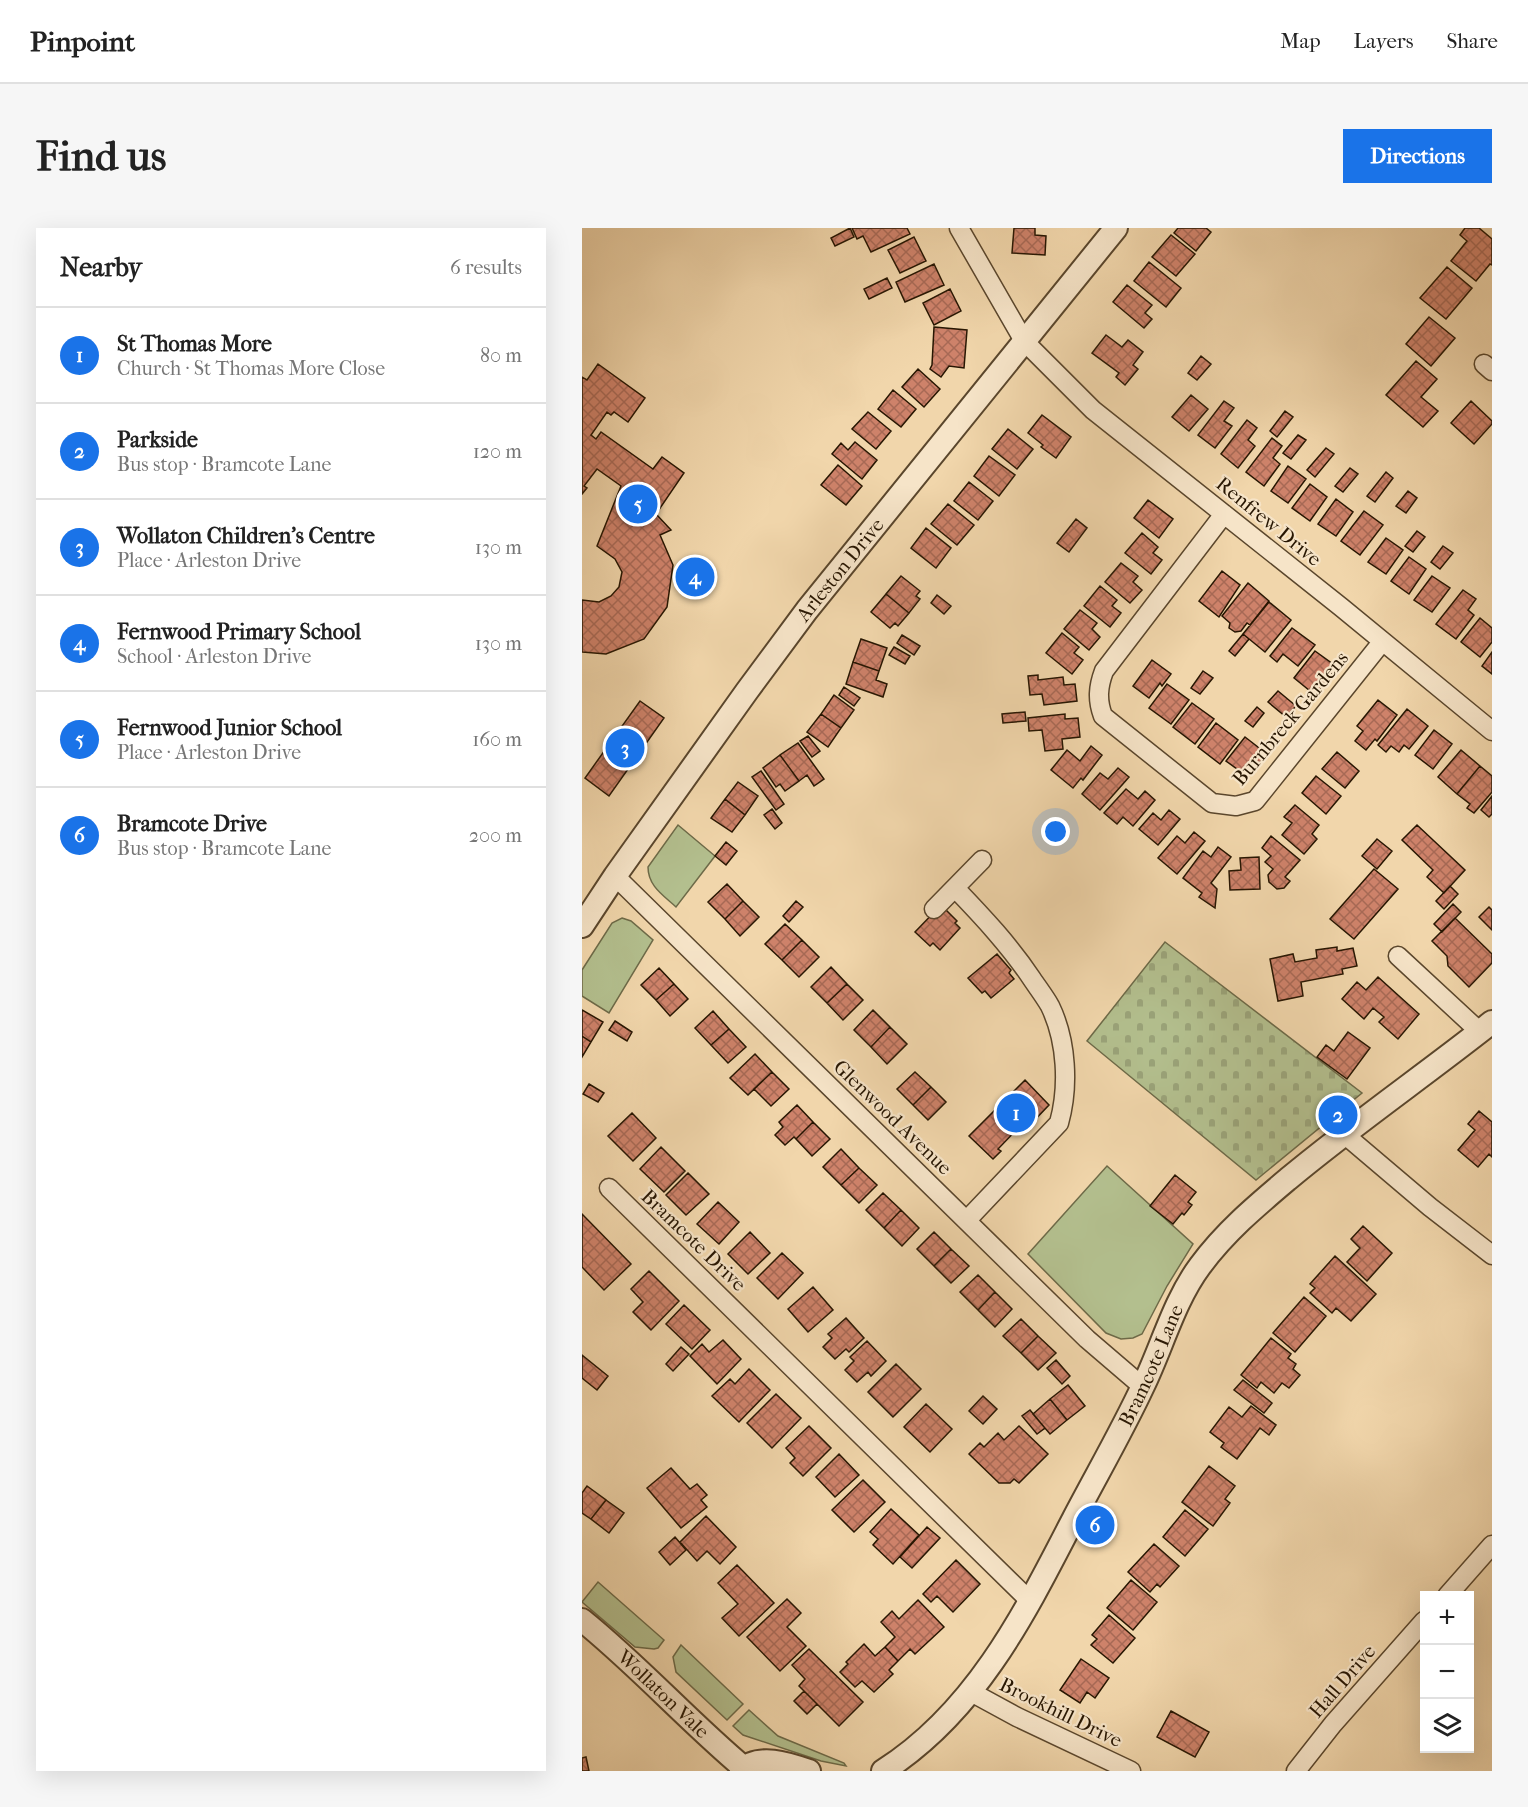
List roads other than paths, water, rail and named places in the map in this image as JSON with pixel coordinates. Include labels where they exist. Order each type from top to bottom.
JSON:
[{"type":"street","name":"Renfrew Drive","points":[[959,228],[1024,341],[1093,410],[1492,731]]},
{"type":"street","name":"Arleston Drive","points":[[582,926],[615,876],[807,610],[1116,228]]},
{"type":"street","name":"Burnbreck Gardens","points":[[1224,514],[1104,671],[1098,694],[1103,716],[1212,803],[1248,804],[1255,801],[1382,642]]},
{"type":"street","points":[[934,909],[982,860]]},
{"type":"street","name":"Glenwood Avenue","points":[[615,876],[1087,1339],[1143,1387]]},
{"type":"street","points":[[955,888],[997,931],[1050,1007],[1062,1040],[1065,1082],[1065,1102],[1059,1123],[967,1220]]},
{"type":"street","points":[[1398,956],[1486,1027]]},
{"type":"street","name":"Bramcote Lane","points":[[883,1771],[925,1740],[971,1692],[1005,1645],[1031,1602],[1143,1387],[1182,1298],[1199,1267],[1213,1249],[1247,1214],[1344,1134],[1486,1027]]},
{"type":"street","points":[[1344,1134],[1492,1256]]},
{"type":"street","name":"Bramcote Drive","points":[[609,1188],[1031,1602]]},
{"type":"street","points":[[1451,1591],[1492,1545]]},
{"type":"street","name":"Wollaton Vale","points":[[582,1620],[666,1694],[743,1769],[751,1764],[768,1761],[809,1771]]},
{"type":"street","name":"Hall Drive","points":[[1296,1771],[1333,1724],[1420,1627]]},
{"type":"street","name":"Brookhill Drive","points":[[971,1692],[1017,1717],[1131,1771]]},
{"type":"place","name":"Fernwood Junior School","points":[[638,504]]},
{"type":"place","name":"Fernwood Primary School","points":[[695,577]]},
{"type":"place","name":"Wollaton Children's Centre","points":[[625,748]]},
{"type":"place","name":"St Thomas More","points":[[1016,1113]]},
{"type":"place","name":"Parkside","points":[[1338,1115]]},
{"type":"place","name":"Bramcote Drive","points":[[1095,1525]]}]
